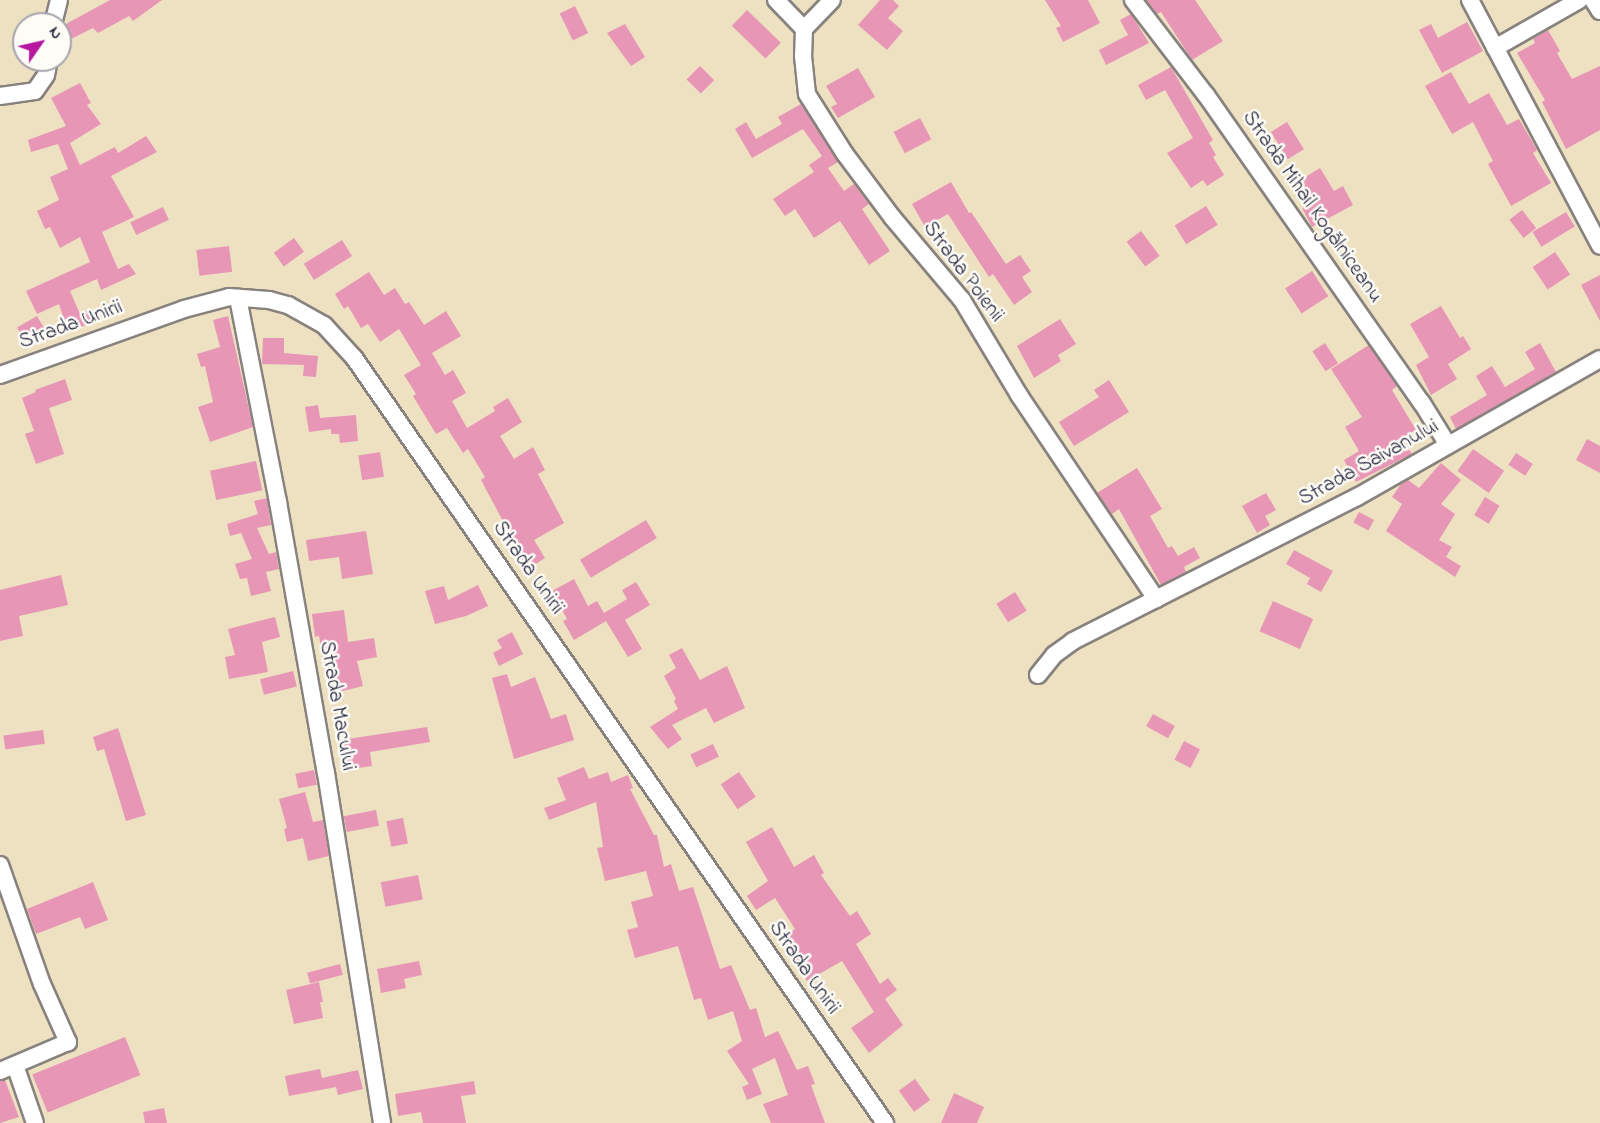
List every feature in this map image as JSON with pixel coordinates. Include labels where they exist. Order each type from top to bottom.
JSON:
[{"type":"street","points":[[776,0],[804,29],[832,0]]},
{"type":"street","name":"Strada Mihail Kogălniceanu","points":[[1133,0],[1206,95],[1422,403],[1448,445]]},
{"type":"street","points":[[1470,0],[1600,246]]},
{"type":"street","points":[[1495,48],[1579,0]]},
{"type":"street","points":[[1593,0],[1600,11]]},
{"type":"street","name":"Strada Poienii","points":[[804,29],[803,56],[807,94],[845,154],[872,190],[962,300],[1019,395],[1156,599]]},
{"type":"street","points":[[0,96],[35,91],[47,72]]},
{"type":"street","name":"Strada Unirii","points":[[0,375],[192,306],[238,298],[269,300],[308,315],[324,325],[355,359],[885,1123]]},
{"type":"street","name":"Strada Macului","points":[[238,298],[326,773],[382,1123]]},
{"type":"street","name":"Strada Saivanului","points":[[1038,675],[1054,655],[1073,641],[1357,497],[1600,359]]},
{"type":"street","points":[[0,865],[42,984],[68,1042],[7,1068],[35,1123]]},
{"type":"building","points":[[110,0],[162,0],[133,21],[129,16],[98,33],[93,28],[72,38],[72,21]]},
{"type":"building","points":[[880,0],[893,0],[899,6],[888,18],[903,31],[887,50],[858,25]]},
{"type":"building","points":[[1045,0],[1088,0],[1100,23],[1063,42],[1056,28],[1061,26]]},
{"type":"building","points":[[1146,0],[1195,0],[1223,41],[1192,60],[1161,12],[1157,14]]},
{"type":"building","points":[[575,6],[588,33],[573,40],[560,13]]},
{"type":"building","points":[[747,10],[781,43],[766,58],[732,26]]},
{"type":"building","points":[[1131,14],[1149,43],[1106,65],[1099,50],[1128,35],[1120,20]]},
{"type":"building","points":[[1467,22],[1483,51],[1442,73],[1419,30],[1431,24],[1438,38]]},
{"type":"building","points":[[625,24],[645,57],[631,66],[607,33]]},
{"type":"building","points":[[1548,30],[1560,51],[1557,53],[1572,79],[1600,66],[1600,130],[1566,149],[1542,102],[1545,100],[1517,53],[1535,43],[1533,39]]},
{"type":"building","points":[[700,66],[714,80],[701,94],[687,79]]},
{"type":"building","points":[[1171,67],[1213,140],[1209,143],[1216,155],[1213,157],[1224,175],[1207,186],[1203,180],[1191,188],[1167,153],[1193,138],[1165,90],[1146,100],[1138,85]]},
{"type":"building","points":[[858,68],[875,97],[838,118],[831,107],[837,104],[826,86]]},
{"type":"building","points":[[1451,72],[1469,104],[1489,93],[1507,125],[1519,119],[1537,150],[1533,153],[1551,183],[1511,206],[1488,164],[1493,161],[1473,122],[1452,134],[1425,86]]},
{"type":"building","points":[[80,83],[91,103],[87,105],[101,124],[70,143],[80,165],[115,147],[118,153],[146,136],[157,152],[111,176],[134,217],[102,232],[118,269],[129,264],[136,274],[101,290],[97,279],[70,291],[80,314],[91,309],[96,321],[68,332],[59,304],[37,314],[26,291],[90,262],[80,237],[60,248],[50,227],[45,229],[37,211],[59,200],[50,177],[68,169],[58,144],[31,152],[28,140],[66,126],[51,98]]},
{"type":"building","points":[[801,104],[838,162],[828,168],[844,191],[854,184],[869,204],[862,209],[890,251],[869,265],[840,221],[814,238],[795,209],[785,216],[773,199],[814,172],[809,165],[822,156],[803,129],[752,158],[735,129],[746,122],[756,139],[782,124],[778,117]]},
{"type":"building","points":[[920,118],[931,139],[905,153],[894,132]]},
{"type":"building","points":[[1287,122],[1304,149],[1288,159],[1271,132]]},
{"type":"building","points":[[1320,168],[1334,191],[1343,186],[1353,205],[1312,227],[1302,208],[1307,205],[1294,184]]},
{"type":"building","points":[[951,182],[969,213],[971,212],[1006,264],[1020,255],[1031,271],[1022,277],[1032,292],[1014,305],[993,274],[989,277],[948,214],[925,227],[912,204]]},
{"type":"building","points":[[1206,206],[1218,225],[1186,244],[1175,226]]},
{"type":"building","points":[[163,207],[169,220],[136,235],[130,222]]},
{"type":"building","points":[[1522,210],[1536,228],[1524,238],[1509,220]]},
{"type":"building","points":[[1566,212],[1575,227],[1541,247],[1533,232]]},
{"type":"building","points":[[1141,231],[1160,256],[1145,267],[1127,242]]},
{"type":"building","points":[[294,238],[304,252],[284,266],[274,253]]},
{"type":"building","points":[[342,240],[352,256],[314,280],[304,264]]},
{"type":"building","points":[[229,246],[232,272],[199,276],[196,250]]},
{"type":"building","points":[[1555,252],[1570,274],[1548,289],[1533,267]]},
{"type":"building","points":[[1312,271],[1328,296],[1302,314],[1285,288]]},
{"type":"building","points":[[369,272],[384,295],[395,288],[405,304],[409,302],[424,325],[446,311],[461,336],[432,353],[445,375],[453,370],[466,393],[452,401],[467,428],[495,411],[493,407],[508,398],[522,422],[500,436],[514,459],[533,447],[545,470],[538,474],[564,523],[534,540],[545,558],[528,569],[517,551],[521,549],[505,525],[481,480],[485,477],[468,449],[463,453],[447,428],[436,434],[413,396],[416,394],[404,375],[421,365],[399,329],[380,342],[368,324],[361,328],[348,306],[344,309],[335,294]]},
{"type":"building","points":[[1600,275],[1600,321],[1581,285]]},
{"type":"building","points":[[1441,306],[1460,338],[1463,336],[1471,349],[1448,364],[1457,379],[1431,395],[1416,365],[1429,357],[1410,324]]},
{"type":"building","points":[[37,316],[44,328],[24,340],[17,328]]},
{"type":"building","points":[[228,316],[253,427],[210,442],[198,407],[213,402],[205,366],[201,367],[197,354],[220,347],[213,320]]},
{"type":"building","points":[[1060,319],[1076,344],[1058,355],[1061,361],[1034,378],[1017,346]]},
{"type":"building","points":[[263,338],[284,338],[284,353],[318,356],[316,377],[303,376],[304,365],[262,364]]},
{"type":"building","points":[[1325,343],[1338,363],[1325,371],[1312,351]]},
{"type":"building","points":[[1540,343],[1556,372],[1456,429],[1450,417],[1487,395],[1476,376],[1492,366],[1505,387],[1535,369],[1525,352]]},
{"type":"building","points":[[1369,345],[1397,386],[1392,390],[1416,430],[1402,438],[1412,454],[1356,482],[1344,460],[1359,451],[1345,427],[1362,417],[1331,369]]},
{"type":"building","points":[[65,379],[72,400],[49,408],[64,454],[36,464],[25,434],[34,431],[22,398],[36,392],[35,390]]},
{"type":"building","points":[[1109,380],[1129,412],[1074,446],[1059,422],[1099,397],[1094,390]]},
{"type":"building","points":[[318,405],[320,418],[356,415],[358,441],[340,443],[339,434],[331,434],[331,429],[309,432],[305,407]]},
{"type":"building","points":[[1587,439],[1600,446],[1600,473],[1576,460]]},
{"type":"building","points":[[1473,449],[1504,471],[1489,493],[1458,471]]},
{"type":"building","points":[[380,452],[384,477],[362,480],[358,455]]},
{"type":"building","points":[[1516,453],[1533,464],[1525,476],[1508,465]]},
{"type":"building","points":[[256,461],[262,490],[216,500],[210,471]]},
{"type":"building","points":[[1441,463],[1461,480],[1441,504],[1455,514],[1439,540],[1452,547],[1446,557],[1461,566],[1455,577],[1386,531],[1402,504],[1392,497],[1401,484],[1408,480],[1419,488]]},
{"type":"building","points":[[1137,468],[1162,509],[1150,516],[1168,548],[1172,546],[1178,556],[1194,547],[1200,558],[1184,567],[1186,572],[1161,585],[1119,509],[1112,514],[1097,493]]},
{"type":"building","points":[[1266,493],[1276,510],[1265,516],[1270,525],[1257,533],[1242,506]]},
{"type":"building","points":[[1485,497],[1500,506],[1489,524],[1474,515]]},
{"type":"building","points":[[267,498],[271,525],[257,528],[269,554],[276,552],[279,569],[266,572],[271,591],[251,596],[247,578],[240,579],[235,564],[252,559],[241,533],[230,536],[227,524],[258,514],[254,501]]},
{"type":"building","points":[[1359,512],[1374,520],[1368,531],[1353,523]]},
{"type":"building","points":[[646,520],[657,538],[591,578],[580,560]]},
{"type":"building","points":[[366,531],[373,574],[342,579],[339,557],[309,561],[306,540]]},
{"type":"building","points":[[1294,550],[1333,571],[1321,592],[1307,584],[1310,578],[1286,564]]},
{"type":"building","points":[[61,575],[68,605],[19,616],[23,636],[0,641],[0,590]]},
{"type":"building","points":[[574,579],[588,606],[597,601],[604,613],[627,599],[622,590],[636,582],[650,605],[625,620],[642,649],[628,657],[606,621],[574,640],[563,621],[567,619],[552,591]]},
{"type":"building","points":[[478,585],[488,606],[466,616],[435,624],[425,591],[444,586],[448,600]]},
{"type":"building","points":[[1015,592],[1027,611],[1008,622],[996,604]]},
{"type":"building","points":[[1273,601],[1313,619],[1300,649],[1260,631]]},
{"type":"building","points":[[344,610],[348,642],[374,638],[377,657],[357,661],[363,686],[339,692],[333,665],[324,666],[319,636],[315,637],[312,614]]},
{"type":"building","points":[[275,617],[280,637],[262,642],[268,672],[229,679],[225,657],[235,655],[228,629]]},
{"type":"building","points":[[512,632],[523,654],[499,666],[493,653],[502,648],[497,640]]},
{"type":"building","points":[[682,648],[700,680],[727,666],[745,708],[714,723],[706,708],[672,725],[682,739],[668,749],[650,727],[678,709],[674,701],[676,699],[664,676],[676,668],[669,655]]},
{"type":"building","points":[[293,671],[297,687],[264,695],[260,679]]},
{"type":"building","points":[[507,674],[511,687],[535,677],[551,719],[566,714],[574,740],[514,759],[492,678]]},
{"type":"building","points":[[1153,714],[1175,726],[1168,738],[1146,726]]},
{"type":"building","points":[[427,727],[430,742],[370,752],[372,766],[345,770],[341,740]]},
{"type":"building","points":[[118,728],[146,815],[126,821],[104,749],[97,751],[93,737]]},
{"type":"building","points":[[43,730],[45,744],[5,749],[3,736]]},
{"type":"building","points":[[1184,741],[1200,749],[1191,768],[1174,760]]},
{"type":"building","points":[[713,744],[719,757],[696,767],[690,755]]},
{"type":"building","points":[[584,767],[589,779],[608,772],[611,782],[628,775],[633,788],[630,789],[654,835],[657,835],[664,867],[671,864],[679,891],[693,887],[720,969],[731,965],[750,1010],[756,1008],[765,1037],[778,1031],[797,1070],[808,1066],[815,1084],[811,1085],[825,1123],[771,1123],[763,1104],[788,1095],[775,1058],[752,1069],[762,1094],[747,1100],[742,1087],[749,1084],[727,1051],[742,1041],[733,1011],[708,1020],[701,998],[694,1000],[678,946],[635,958],[627,930],[638,927],[631,902],[653,896],[646,871],[605,881],[597,848],[603,847],[596,802],[549,820],[544,808],[566,800],[557,778]]},
{"type":"building","points":[[314,770],[317,785],[298,788],[295,774]]},
{"type":"building","points":[[739,772],[756,797],[738,809],[721,784]]},
{"type":"building","points":[[305,792],[313,822],[323,820],[329,856],[308,861],[303,838],[287,842],[284,829],[287,828],[279,799]]},
{"type":"building","points":[[376,810],[379,826],[347,832],[344,816]]},
{"type":"building","points":[[403,818],[408,844],[391,847],[386,821]]},
{"type":"building","points":[[772,827],[794,867],[814,855],[824,873],[821,875],[850,916],[857,911],[871,934],[856,944],[880,984],[888,978],[897,990],[885,999],[903,1025],[869,1053],[851,1028],[874,1012],[842,961],[807,981],[780,940],[795,929],[775,898],[756,910],[747,896],[768,881],[746,842]]},
{"type":"building","points":[[418,875],[423,900],[385,907],[381,882]]},
{"type":"building","points":[[93,882],[108,920],[85,929],[80,917],[36,934],[27,909]]},
{"type":"building","points":[[419,961],[422,975],[404,979],[406,988],[381,993],[377,969]]},
{"type":"building","points":[[340,964],[343,975],[310,983],[307,973]]},
{"type":"building","points":[[319,982],[323,1018],[294,1024],[286,990]]},
{"type":"building","points":[[125,1037],[140,1075],[48,1112],[32,1074]]},
{"type":"building","points":[[320,1069],[322,1078],[358,1070],[363,1089],[338,1095],[336,1087],[289,1096],[285,1076]]},
{"type":"building","points":[[915,1079],[930,1100],[914,1112],[899,1091]]},
{"type":"building","points":[[5,1080],[19,1117],[0,1123],[0,1081]]},
{"type":"building","points":[[474,1081],[476,1094],[461,1096],[466,1123],[423,1123],[421,1112],[398,1116],[395,1094]]},
{"type":"building","points":[[954,1093],[984,1107],[977,1123],[941,1123]]},
{"type":"building","points":[[164,1108],[167,1123],[145,1123],[143,1112]]}]
